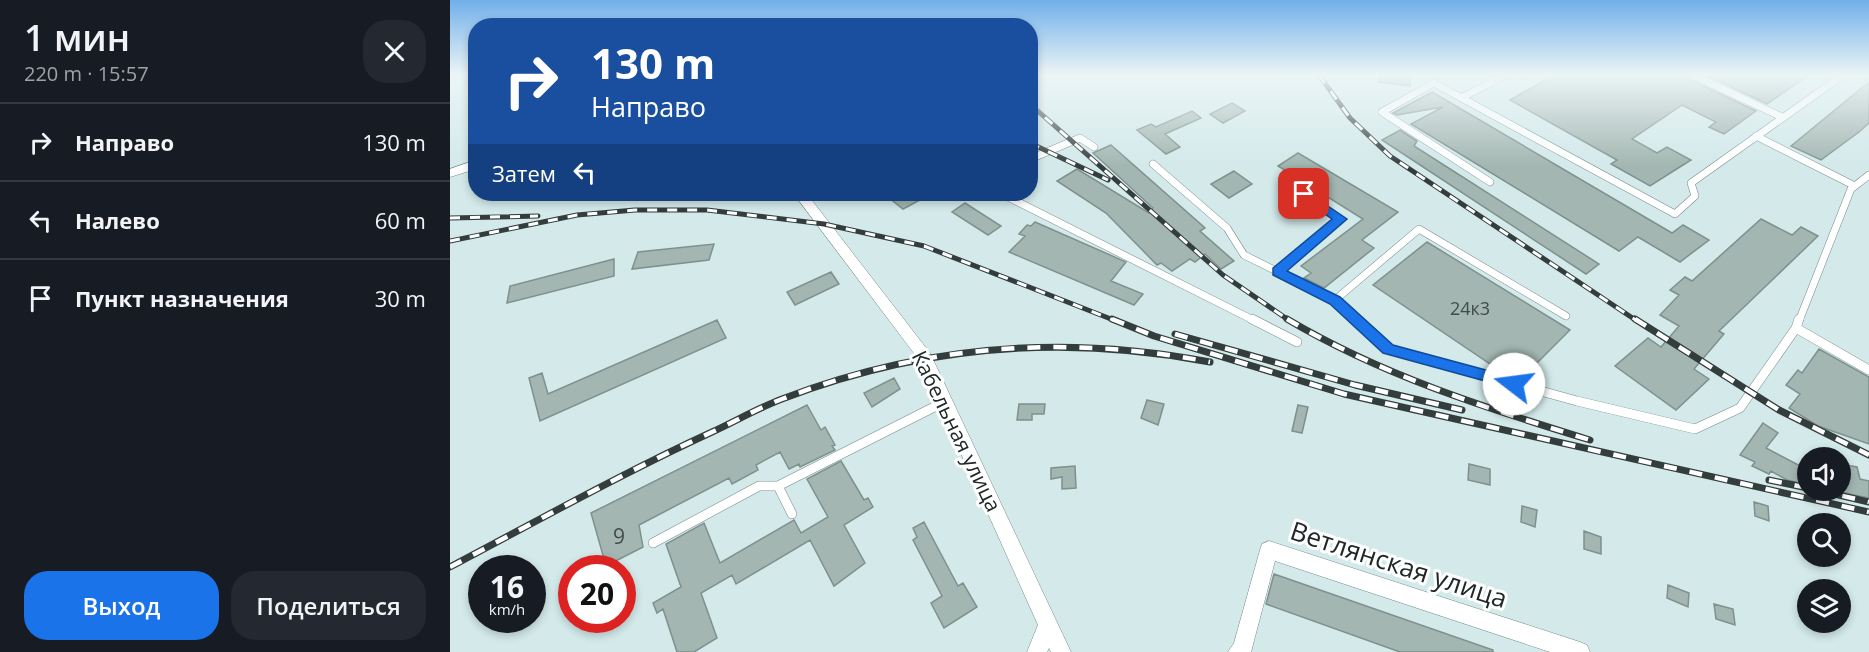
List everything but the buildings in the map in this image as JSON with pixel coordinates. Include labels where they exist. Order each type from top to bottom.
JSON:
[{"type":"street","points":[[450,173],[468,167]]},
{"type":"street","name":"Кабельная улица","points":[[805,201],[925,357],[1061,652]]},
{"type":"street","name":"Ветлянская улица","points":[[1238,652],[1242,649],[1269,550],[1580,652]]},
{"type":"street","points":[[1037,652],[1048,625]]},
{"type":"lane","points":[[1394,105],[1382,112],[1490,182]]},
{"type":"lane","points":[[1475,105],[1675,214],[1695,196],[1691,183],[1799,105]]},
{"type":"lane","points":[[1757,105],[1782,117]]},
{"type":"lane","points":[[1756,136],[1855,186]]},
{"type":"lane","points":[[1038,156],[1080,138],[1094,147]]},
{"type":"lane","points":[[1153,164],[1227,228],[1244,255],[1335,300],[1388,349],[1577,401],[1695,429],[1740,408],[1796,328],[1851,189],[1869,175]]},
{"type":"lane","points":[[1277,272],[1341,219],[1286,181]]},
{"type":"lane","points":[[1016,201],[1297,342]]},
{"type":"lane","points":[[1335,300],[1419,229],[1566,316]]},
{"type":"lane","points":[[1796,328],[1869,370]]},
{"type":"lane","points":[[653,543],[759,486],[778,486],[946,401]]},
{"type":"lane","points":[[778,486],[792,514]]},
{"type":"railway","points":[[1341,105],[1350,118],[1390,156],[1637,321]]},
{"type":"railway","points":[[1038,111],[1223,275],[1287,319]]},
{"type":"railway","points":[[1038,147],[1108,180]]},
{"type":"railway","points":[[450,241],[577,215],[635,210],[707,210],[824,224],[924,246],[1116,321]]},
{"type":"railway","points":[[450,218],[538,216]]},
{"type":"railway","points":[[1112,319],[1154,336],[1344,394],[1869,512]]},
{"type":"railway","points":[[1287,319],[1359,357],[1397,373],[1473,402],[1590,440]]},
{"type":"railway","points":[[1635,319],[1779,410],[1869,455]]},
{"type":"railway","points":[[1175,334],[1355,385],[1462,410]]},
{"type":"railway","points":[[450,567],[613,481],[764,406],[835,381],[887,366],[940,356],[1047,347],[1101,348],[1155,353],[1210,362]]},
{"type":"railway","points":[[1769,480],[1797,486]]},
{"type":"railway","points":[[1851,498],[1869,502]]},
{"type":"route","points":[[1304,194],[1341,219],[1277,272],[1335,300],[1388,349],[1514,384]]}]
